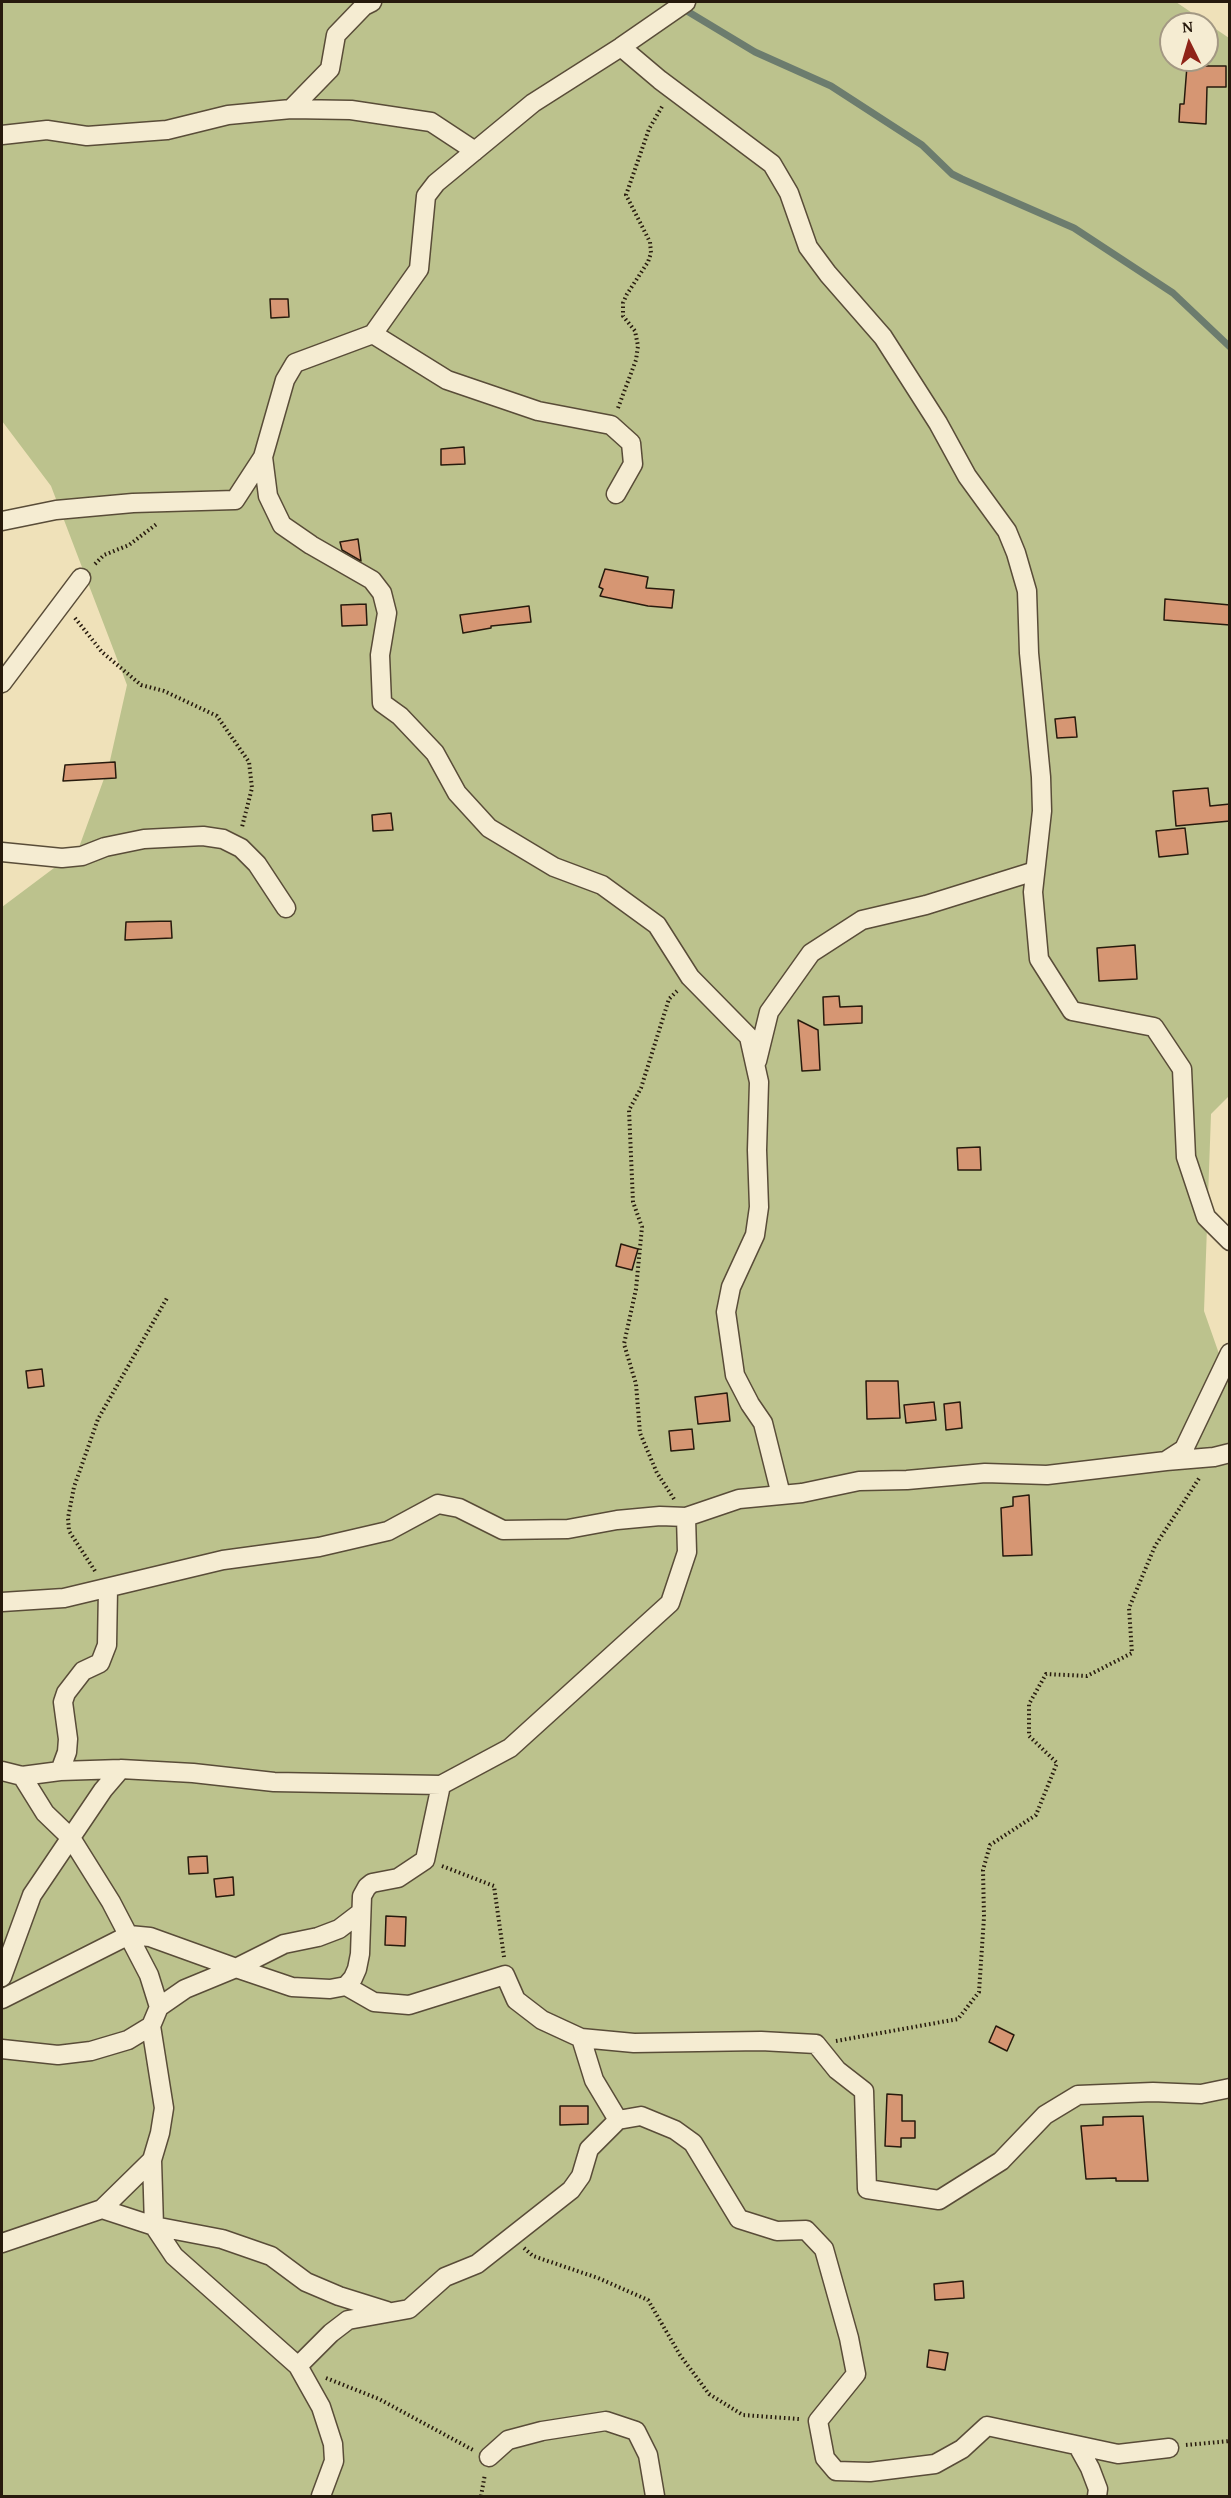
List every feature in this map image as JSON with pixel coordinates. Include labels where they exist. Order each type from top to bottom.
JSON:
[{"type":"street","points":[[291,109],[330,69],[336,34],[364,6],[372,2]]},
{"type":"street","points":[[2,521],[56,510],[133,503],[235,500],[263,457],[285,380],[295,363],[373,334],[419,268],[426,196],[436,183],[533,103],[686,2]]},
{"type":"street","points":[[621,47],[660,80],[772,164],[789,193],[808,247],[828,274],[883,337],[938,423],[967,476],[1007,531],[1027,591],[1029,653],[1041,777],[1042,811],[1033,892],[1039,959],[1072,1011],[1154,1027],[1182,1069],[1186,1157],[1206,1217],[1230,1241]]},
{"type":"street","points":[[2,135],[46,129],[87,136],[167,130],[228,115],[291,109],[351,110],[431,122],[475,151]]},
{"type":"street","points":[[373,334],[447,380],[538,411],[611,425],[631,443],[633,464],[616,494]]},
{"type":"street","points":[[263,457],[268,496],[282,525],[311,545],[372,580],[382,593],[387,613],[380,655],[382,703],[400,716],[435,753],[458,793],[489,828],[554,867],[602,885],[657,925],[690,977],[728,1013],[748,1037],[759,1082],[757,1226],[731,1287],[726,1312],[735,1375],[763,1423],[781,1495]]},
{"type":"street","points":[[2,682],[81,578]]},
{"type":"street","points":[[2,852],[51,857],[82,856],[105,847],[144,839],[203,836],[223,839],[241,848],[257,864],[286,908]]},
{"type":"street","points":[[755,1066],[769,1012],[811,952],[862,920],[926,904],[1035,871]]},
{"type":"street","points":[[1166,1461],[1184,1449],[1230,1353]]},
{"type":"street","points":[[2,1602],[64,1598],[223,1560],[319,1547],[388,1531],[438,1503],[459,1508],[503,1530],[568,1529],[617,1520],[686,1516],[740,1499],[781,1495],[860,1481],[907,1480],[985,1473],[1047,1474],[1222,1455]]},
{"type":"street","points":[[2,1772],[22,1776],[60,1771],[122,1769],[193,1773],[274,1782],[441,1785],[510,1748],[670,1603],[687,1552],[686,1516]]},
{"type":"street","points":[[60,1771],[67,1752],[68,1739],[63,1702],[66,1693],[84,1671],[100,1663],[107,1645],[108,1589]]},
{"type":"street","points":[[2,1977],[32,1895],[103,1790],[122,1769]]},
{"type":"street","points":[[22,1776],[45,1813],[71,1838],[129,1935],[149,1975],[159,2007]]},
{"type":"street","points":[[2,1999],[129,1935],[150,1937],[291,1987],[330,1989],[346,1986],[354,1978],[360,1954],[362,1896],[372,1883],[398,1878],[425,1860],[441,1785]]},
{"type":"street","points":[[321,2496],[334,2461],[333,2444],[321,2407],[298,2366],[174,2256],[154,2226],[152,2160],[164,2108],[151,2026],[159,2007],[185,1989],[236,1968],[284,1944],[318,1937],[339,1929],[360,1913]]},
{"type":"street","points":[[346,1986],[374,2002],[409,2006],[505,1975],[516,2000],[542,2020],[581,2038],[634,2043],[761,2041],[816,2044],[837,2070],[864,2091],[867,2189],[939,2200],[1002,2161],[1045,2115],[1078,2095],[1153,2092],[1202,2094],[1230,2088]]},
{"type":"street","points":[[2,2049],[58,2055],[91,2051],[128,2040],[151,2026]]},
{"type":"street","points":[[581,2038],[594,2080],[618,2120]]},
{"type":"street","points":[[298,2366],[331,2333],[348,2320],[409,2309],[445,2277],[477,2264],[571,2190],[581,2176],[589,2149],[618,2120],[641,2116],[675,2130],[693,2143],[739,2219],[777,2231],[806,2230],[824,2249],[849,2338],[856,2374],[818,2421],[825,2458],[836,2471],[870,2472],[935,2464],[962,2449],[987,2426],[1118,2454],[1168,2448]]},
{"type":"street","points":[[2,2256],[9,2240],[102,2209],[152,2160]]},
{"type":"street","points":[[102,2209],[154,2226],[222,2239],[271,2256],[306,2282],[339,2296],[388,2311]]},
{"type":"street","points":[[489,2457],[508,2440],[606,2421],[636,2431],[648,2456],[655,2496]]},
{"type":"street","points":[[1080,2450],[1098,2489],[1097,2496]]},
{"type":"path","points":[[611,425],[636,360],[638,346],[635,331],[623,316],[623,303],[648,262],[651,252],[650,242],[626,195],[649,129],[664,103],[660,80]]},
{"type":"path","points":[[81,578],[104,555],[129,545],[163,518]]},
{"type":"path","points":[[63,604],[102,652],[141,685],[164,691],[217,716],[249,762],[251,776],[249,803],[241,830],[241,848]]},
{"type":"path","points":[[686,1516],[657,1473],[640,1432],[636,1384],[624,1344],[636,1289],[642,1227],[633,1202],[629,1110],[641,1088],[669,999],[690,977]]},
{"type":"path","points":[[108,1589],[69,1532],[68,1518],[74,1487],[98,1419],[167,1298]]},
{"type":"path","points":[[816,2044],[958,2019],[979,1992],[984,1917],[983,1870],[990,1845],[1036,1815],[1057,1763],[1029,1736],[1029,1704],[1046,1674],[1087,1676],[1132,1653],[1129,1608],[1155,1546],[1187,1494],[1222,1455]]},
{"type":"path","points":[[425,1860],[494,1886],[505,1975]]},
{"type":"path","points":[[513,2237],[533,2256],[598,2277],[648,2300],[680,2355],[709,2394],[743,2415],[818,2421]]},
{"type":"path","points":[[298,2366],[379,2399],[489,2457],[481,2496]]},
{"type":"path","points":[[1168,2448],[1230,2441]]},
{"type":"green space","points":[[2,2],[1176,2],[1191,12],[1159,12],[1159,72],[1219,72],[1219,31],[1229,38],[1230,1095],[1211,1114],[1204,1311],[1230,1385],[1229,2496],[2,2496],[2,907],[78,850],[109,765],[127,685],[51,486],[2,421]]},
{"type":"building","points":[[1219,66],[1226,66],[1226,87],[1207,87],[1206,124],[1179,122],[1180,104],[1184,104],[1187,72],[1219,72]]},
{"type":"building","points":[[270,299],[288,299],[289,317],[271,318]]},
{"type":"building","points":[[464,447],[465,464],[441,465],[441,449]]},
{"type":"building","points":[[358,539],[361,561],[342,550],[340,542]]},
{"type":"building","points":[[605,569],[648,577],[646,588],[674,590],[672,608],[648,606],[600,596],[603,589],[599,587]]},
{"type":"building","points":[[1165,599],[1230,605],[1230,625],[1164,620]]},
{"type":"building","points":[[366,604],[367,625],[342,626],[341,605]]},
{"type":"building","points":[[529,606],[531,622],[491,626],[491,628],[463,633],[460,615]]},
{"type":"building","points":[[1075,717],[1077,737],[1057,738],[1055,719]]},
{"type":"building","points":[[115,762],[116,778],[63,781],[65,765]]},
{"type":"building","points":[[1208,788],[1210,806],[1230,804],[1230,821],[1176,826],[1173,791]]},
{"type":"building","points":[[391,813],[393,830],[373,831],[372,815]]},
{"type":"building","points":[[1185,828],[1188,854],[1159,857],[1156,831]]},
{"type":"building","points":[[171,921],[172,938],[125,940],[126,922]]},
{"type":"building","points":[[1135,945],[1137,979],[1099,981],[1097,948]]},
{"type":"building","points":[[839,996],[840,1007],[862,1006],[862,1023],[824,1025],[823,997]]},
{"type":"building","points":[[798,1020],[818,1030],[820,1070],[802,1071]]},
{"type":"building","points":[[980,1147],[981,1170],[958,1170],[957,1148]]},
{"type":"building","points":[[621,1244],[638,1249],[632,1270],[616,1266]]},
{"type":"building","points":[[42,1369],[44,1386],[28,1388],[26,1371]]},
{"type":"building","points":[[866,1381],[898,1381],[900,1418],[867,1419]]},
{"type":"building","points":[[727,1393],[730,1421],[698,1424],[695,1397]]},
{"type":"building","points":[[934,1402],[936,1420],[906,1423],[904,1405]]},
{"type":"building","points":[[960,1402],[962,1428],[946,1430],[944,1404]]},
{"type":"building","points":[[692,1429],[694,1449],[671,1451],[669,1431]]},
{"type":"building","points":[[1029,1495],[1032,1555],[1003,1556],[1001,1508],[1013,1506],[1013,1497]]},
{"type":"building","points":[[207,1856],[208,1873],[189,1874],[188,1857]]},
{"type":"building","points":[[233,1877],[234,1895],[216,1897],[214,1879]]},
{"type":"building","points":[[386,1916],[406,1917],[405,1946],[385,1945]]},
{"type":"building","points":[[996,2026],[1014,2035],[1007,2051],[989,2042]]},
{"type":"building","points":[[887,2094],[902,2095],[902,2121],[915,2121],[915,2138],[901,2138],[901,2147],[885,2146]]},
{"type":"building","points":[[560,2106],[588,2106],[588,2124],[560,2125]]},
{"type":"building","points":[[1143,2116],[1148,2181],[1116,2181],[1116,2178],[1086,2179],[1081,2126],[1103,2125],[1103,2117]]},
{"type":"building","points":[[963,2281],[964,2298],[935,2300],[934,2284]]},
{"type":"building","points":[[929,2350],[948,2353],[945,2370],[927,2367]]},
{"type":"waterway","points":[[682,8],[755,52],[831,86],[922,145],[952,174],[1074,228],[1173,293],[1230,347]]}]
